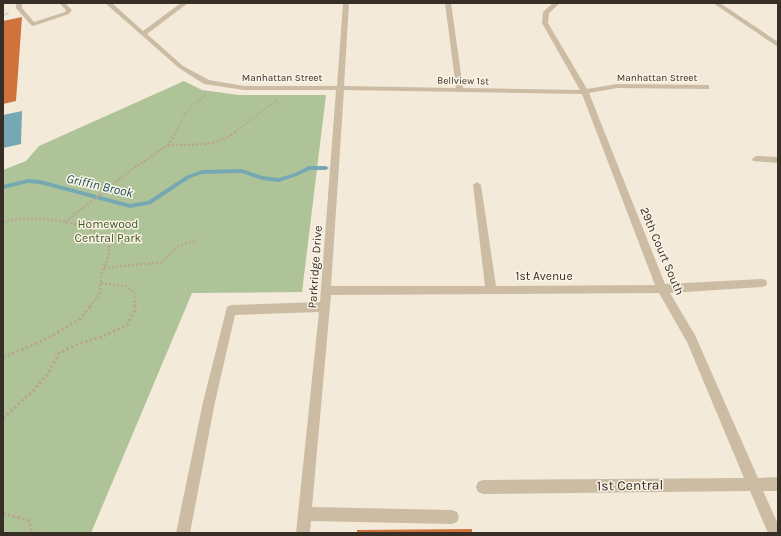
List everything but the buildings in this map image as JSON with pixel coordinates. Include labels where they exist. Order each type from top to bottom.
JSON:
[{"type":"street","points":[[19,3],[19,8],[33,24],[67,13],[69,10],[62,3]]},
{"type":"street","name":"Manhattan Street","points":[[108,3],[181,67],[207,82],[244,88],[340,88]]},
{"type":"street","points":[[143,34],[186,3]]},
{"type":"street","name":"Parkridge Drive","points":[[303,533],[325,307],[346,3]]},
{"type":"street","points":[[448,3],[460,90]]},
{"type":"street","name":"29th Court South","points":[[557,3],[546,12],[546,23],[585,92],[662,289],[691,339],[775,533]]},
{"type":"street","points":[[716,3],[778,45]]},
{"type":"street","name":"Manhattan Street","points":[[585,92],[617,86],[706,87]]},
{"type":"street","name":"Bellview 1st","points":[[340,88],[585,92]]},
{"type":"street","points":[[756,159],[778,160]]},
{"type":"street","points":[[477,185],[491,290]]},
{"type":"street","name":"1st Avenue","points":[[326,291],[662,289],[762,282]]},
{"type":"street","points":[[183,533],[209,402],[231,310],[325,307]]},
{"type":"street","name":"1st Central","points":[[483,487],[754,483],[778,484]]},
{"type":"street","points":[[304,514],[452,517]]},
{"type":"path","points":[[64,222],[127,173],[168,144],[176,135],[188,109],[218,83]]},
{"type":"path","points":[[168,144],[216,143],[226,139],[260,112],[283,97],[286,88]]},
{"type":"path","points":[[3,222],[14,218],[40,218],[64,222],[91,229],[110,241],[108,258],[101,275],[100,294],[80,319],[46,339],[3,358]]},
{"type":"path","points":[[104,268],[162,262],[172,250],[189,242],[197,241]]},
{"type":"path","points":[[3,418],[33,391],[48,374],[59,353],[78,344],[104,336],[127,325],[135,310],[135,293],[126,286],[101,283]]},
{"type":"path","points":[[3,513],[29,521],[32,533]]},
{"type":"green space","name":"Homewood Central Park","points":[[184,81],[202,90],[239,95],[326,95],[302,292],[192,293],[91,533],[3,533],[3,170],[26,161],[39,146]]},
{"type":"water","points":[[22,111],[21,144],[3,148],[3,115]]},
{"type":"waterway","name":"Griffin Brook","points":[[3,187],[28,181],[40,182],[130,206],[149,203],[188,177],[202,172],[242,171],[262,178],[279,180],[309,168],[326,168]]}]
